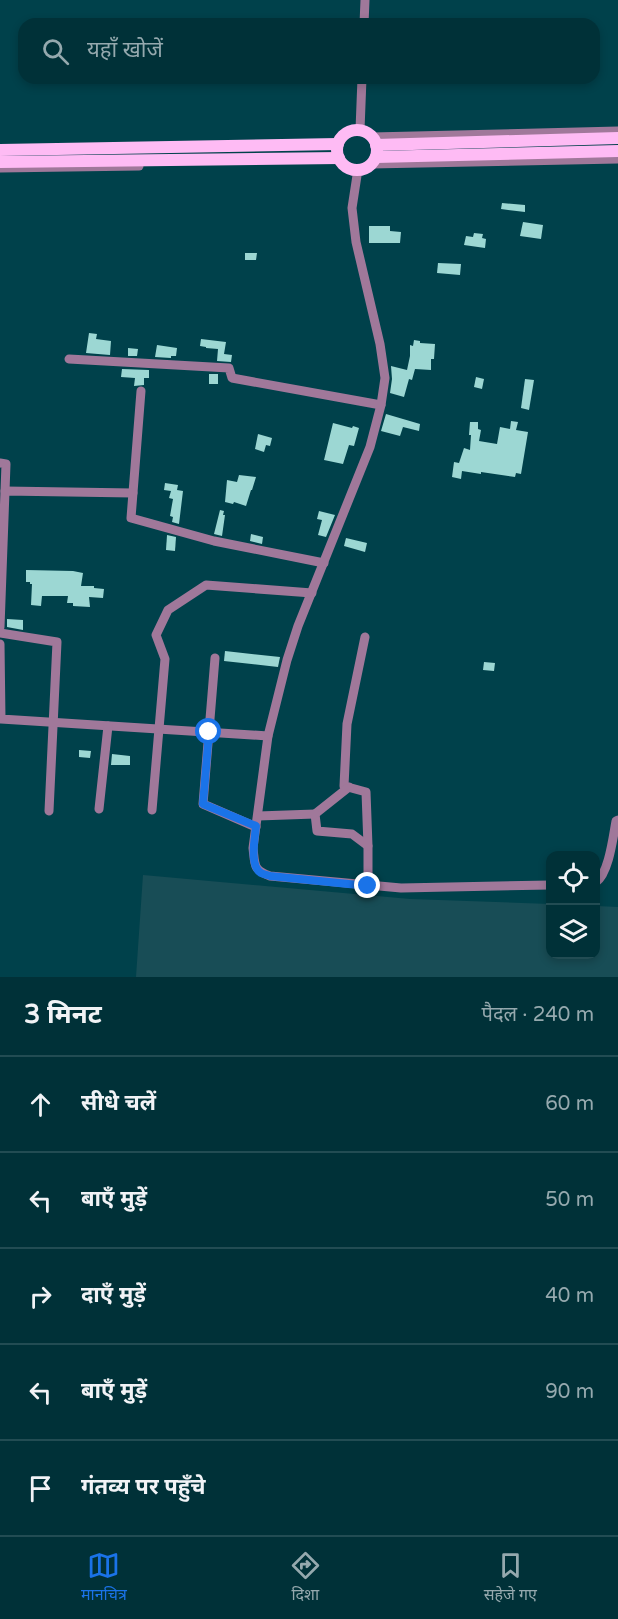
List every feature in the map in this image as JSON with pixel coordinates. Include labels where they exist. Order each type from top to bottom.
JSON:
[{"type":"main road","points":[[0,150],[340,141],[352,131],[360,130],[364,131],[374,151]]},
{"type":"main road","points":[[374,151],[618,138]]},
{"type":"main road","points":[[340,141],[338,151],[341,161],[349,167],[362,169],[374,151]]},
{"type":"main road","points":[[374,151],[618,151]]},
{"type":"main road","points":[[0,162],[341,161]]},
{"type":"street","points":[[364,18],[365,0]]},
{"type":"street","points":[[360,130],[362,84]]},
{"type":"street","points":[[374,151],[618,131]]},
{"type":"street","points":[[0,144],[340,141]]},
{"type":"street","points":[[374,151],[618,159]]},
{"type":"street","points":[[0,168],[341,161]]},
{"type":"street","points":[[358,169],[352,208],[356,242],[380,344],[385,378],[381,405],[370,447],[298,626],[287,660],[268,736],[256,826],[255,866],[259,872],[270,876],[368,886],[401,888],[546,885]]},
{"type":"street","points":[[69,359],[228,368],[232,378],[381,405]]},
{"type":"street","points":[[141,391],[131,518],[214,541],[324,563]]},
{"type":"street","points":[[0,463],[6,464],[0,627]]},
{"type":"street","points":[[5,491],[133,493]]},
{"type":"street","points":[[152,810],[165,659],[156,635],[168,610],[206,585],[312,592]]},
{"type":"street","points":[[0,633],[57,642],[49,811]]},
{"type":"street","points":[[365,637],[347,724],[344,786],[366,792],[368,886]]},
{"type":"street","points":[[0,644],[1,719],[268,736]]},
{"type":"street","points":[[215,658],[203,804],[256,826]]},
{"type":"street","points":[[99,809],[108,726]]},
{"type":"street","points":[[258,816],[315,813],[349,787]]},
{"type":"street","points":[[315,813],[317,831],[352,834],[368,846]]},
{"type":"street","points":[[600,880],[605,872],[618,820]]},
{"type":"shaded area","points":[[143,875],[410,899],[546,904],[546,959],[600,959],[600,906],[618,907],[618,977],[136,977]]},
{"type":"building","points":[[502,203],[525,205],[525,212],[501,209]]},
{"type":"building","points":[[523,222],[543,225],[541,239],[520,236]]},
{"type":"building","points":[[369,226],[390,226],[390,231],[401,232],[400,243],[369,243]]},
{"type":"building","points":[[474,233],[483,234],[482,238],[486,239],[485,248],[464,245],[466,236],[473,237]]},
{"type":"building","points":[[245,253],[257,253],[256,260],[245,260]]},
{"type":"building","points":[[438,263],[461,264],[460,275],[437,273]]},
{"type":"building","points":[[89,333],[97,334],[96,339],[111,341],[110,355],[86,353]]},
{"type":"building","points":[[201,339],[226,342],[224,354],[232,355],[231,362],[217,361],[218,349],[200,346]]},
{"type":"building","points":[[414,340],[420,343],[435,344],[431,370],[415,369],[412,380],[409,379],[404,397],[390,393],[391,366],[407,370],[410,345],[413,346]]},
{"type":"building","points":[[157,345],[177,348],[176,356],[155,357]]},
{"type":"building","points":[[128,348],[138,349],[137,356],[128,356]]},
{"type":"building","points":[[122,369],[149,370],[149,378],[144,378],[144,385],[134,386],[135,378],[121,377]]},
{"type":"building","points":[[209,374],[218,374],[218,384],[209,384]]},
{"type":"building","points":[[476,377],[484,379],[482,389],[474,387]]},
{"type":"building","points":[[525,379],[534,380],[529,410],[521,408]]},
{"type":"building","points":[[386,414],[420,424],[419,431],[403,427],[400,436],[381,431]]},
{"type":"building","points":[[511,421],[518,422],[516,430],[528,432],[521,474],[516,473],[515,477],[462,471],[461,479],[452,477],[454,462],[459,463],[464,448],[470,450],[470,422],[478,422],[478,429],[481,430],[479,441],[497,444],[500,427],[510,429]]},
{"type":"building","points":[[333,423],[359,428],[354,446],[349,445],[343,464],[324,460]]},
{"type":"building","points":[[258,434],[272,438],[270,446],[266,445],[264,452],[255,449]]},
{"type":"building","points":[[239,475],[256,477],[246,506],[225,502],[227,480],[237,482]]},
{"type":"building","points":[[165,483],[178,485],[177,490],[183,491],[179,524],[172,522],[173,517],[170,516],[173,499],[169,498],[171,491],[164,490]]},
{"type":"building","points":[[220,510],[224,511],[223,515],[225,515],[222,536],[214,534]]},
{"type":"building","points":[[319,511],[335,515],[326,537],[318,535],[322,520],[317,519]]},
{"type":"building","points":[[251,534],[263,537],[262,544],[250,541]]},
{"type":"building","points":[[167,535],[176,537],[175,551],[166,550]]},
{"type":"building","points":[[346,538],[367,543],[365,552],[344,546]]},
{"type":"building","points":[[26,570],[83,573],[81,586],[104,589],[103,598],[89,597],[90,607],[73,606],[73,603],[67,603],[68,596],[42,596],[41,606],[31,605],[32,584],[26,582]]},
{"type":"building","points":[[7,619],[23,620],[23,630],[7,627]]},
{"type":"building","points":[[225,651],[280,657],[278,667],[224,661]]},
{"type":"building","points":[[484,662],[495,663],[494,671],[483,670]]},
{"type":"building","points":[[79,750],[91,751],[90,758],[79,757]]},
{"type":"building","points":[[112,754],[130,756],[130,765],[111,765]]},
{"type":"route","points":[[209,732],[203,804],[256,826],[255,866],[259,872],[270,876],[368,886]]}]
